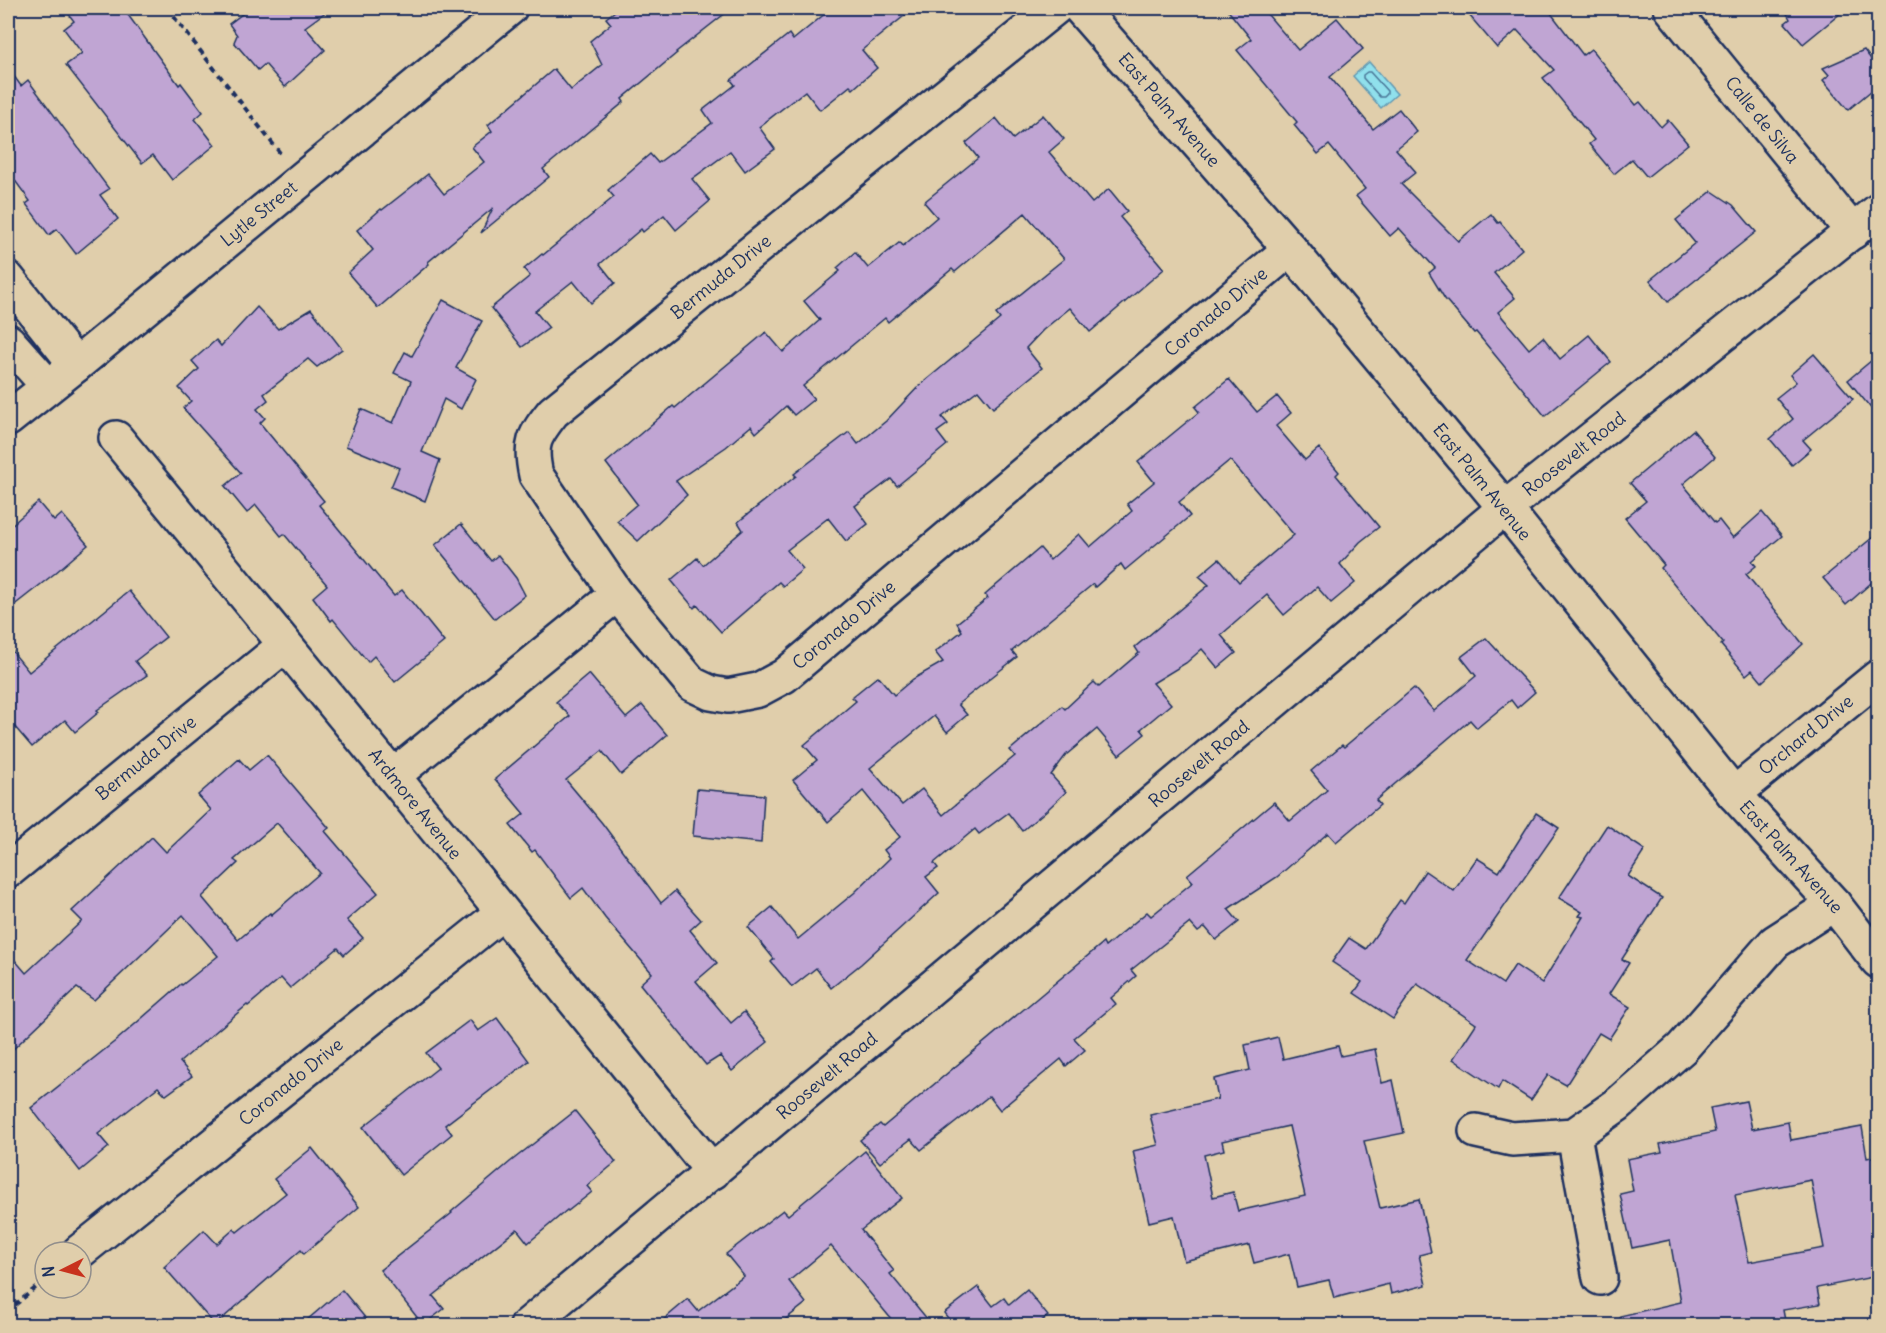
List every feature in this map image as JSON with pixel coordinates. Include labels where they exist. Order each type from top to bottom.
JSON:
[{"type":"street","name":"Lytle Street","points":[[8,419],[510,8]]},
{"type":"street","name":"Bermuda Drive","points":[[617,594],[536,476],[532,457],[537,433],[553,412],[1055,8]]},
{"type":"street","name":"East Palm Avenue","points":[[1080,8],[1290,249],[1505,508],[1734,794],[1834,904],[1878,961]]},
{"type":"street","name":"Calle de Silva","points":[[1671,8],[1853,232]]},
{"type":"street","name":"Roosevelt Road","points":[[527,1326],[1505,508],[1878,212]]},
{"type":"street","name":"Coronado Drive","points":[[617,594],[692,684],[711,693],[728,696],[758,690],[783,676],[1290,249]]},
{"type":"street","points":[[8,279],[76,365]]},
{"type":"street","points":[[8,341],[48,386]]},
{"type":"street","name":"Ardmore Avenue","points":[[116,438],[713,1172]]},
{"type":"street","points":[[393,776],[617,594]]},
{"type":"street","name":"Bermuda Drive","points":[[8,871],[285,645]]},
{"type":"street","name":"Orchard Drive","points":[[1734,794],[1878,677]]},
{"type":"street","points":[[1476,1131],[1512,1139],[1574,1135],[1617,1105],[1682,1048],[1774,942],[1834,904]]},
{"type":"street","name":"Coronado Drive","points":[[93,1241],[502,913]]},
{"type":"street","points":[[1574,1135],[1600,1278]]},
{"type":"path","points":[[167,8],[280,153]]},
{"type":"path","points":[[15,1305],[33,1290]]},
{"type":"water","points":[[1369,62],[1397,94],[1381,108],[1353,76]]},
{"type":"building","points":[[64,8],[123,8],[179,85],[181,83],[203,112],[195,119],[215,145],[172,180],[153,155],[142,163],[66,65],[82,53],[64,29],[74,21]]},
{"type":"building","points":[[250,8],[331,8],[305,27],[325,50],[285,87],[265,64],[258,70],[234,42],[237,35],[229,24]]},
{"type":"building","points":[[619,8],[732,8],[676,52],[622,99],[624,102],[543,169],[549,177],[481,233],[493,208],[428,262],[429,264],[378,308],[348,273],[373,250],[357,230],[428,174],[444,194],[484,162],[472,147],[492,131],[488,125],[554,69],[571,90],[602,65],[590,41],[611,24],[606,18]]},
{"type":"building","points":[[832,8],[914,8],[862,50],[877,68],[853,89],[850,86],[820,110],[805,91],[759,127],[775,149],[745,171],[730,151],[692,179],[710,201],[676,230],[664,215],[643,232],[641,229],[600,264],[615,283],[591,303],[573,281],[535,311],[549,328],[522,347],[491,308],[530,276],[524,269],[614,197],[608,190],[650,154],[658,163],[712,123],[703,110],[735,85],[731,80],[789,34],[793,40]]},
{"type":"building","points":[[1226,8],[1262,8],[1298,50],[1337,18],[1363,49],[1330,77],[1373,129],[1399,109],[1417,132],[1396,149],[1416,172],[1401,184],[1458,241],[1491,214],[1522,249],[1494,273],[1515,298],[1498,312],[1529,349],[1543,337],[1560,359],[1589,335],[1611,362],[1545,416],[1476,332],[1474,333],[1445,299],[1429,273],[1435,268],[1399,228],[1390,236],[1356,196],[1365,189],[1329,145],[1318,154],[1294,125],[1297,122],[1237,50],[1251,39]]},
{"type":"building","points":[[1463,8],[1547,8],[1583,55],[1591,49],[1636,105],[1640,102],[1661,127],[1668,120],[1688,144],[1647,177],[1632,159],[1614,174],[1589,144],[1594,140],[1543,78],[1554,70],[1517,30],[1497,48]]},
{"type":"building","points":[[1784,8],[1847,8],[1803,44],[1785,23],[1790,19]]},
{"type":"building","points":[[1864,50],[1878,68],[1878,85],[1848,110],[1823,80],[1829,75],[1823,68]]},
{"type":"building","points":[[8,68],[21,86],[28,80],[109,189],[100,195],[118,219],[76,254],[57,229],[49,235],[26,204],[30,201],[8,171]]},
{"type":"building","points":[[1043,115],[1064,139],[1049,152],[1092,203],[1109,189],[1127,211],[1120,217],[1164,269],[1090,332],[1070,308],[1043,330],[1026,348],[1042,368],[993,408],[978,390],[942,417],[948,424],[937,432],[947,445],[897,486],[891,479],[855,506],[868,524],[846,541],[828,518],[787,550],[803,569],[783,586],[779,582],[721,632],[697,605],[694,608],[671,580],[697,558],[703,565],[743,530],[738,522],[796,476],[794,474],[849,432],[858,444],[886,421],[919,386],[1000,319],[996,314],[1064,259],[1025,213],[955,272],[952,269],[888,322],[885,318],[803,386],[814,399],[794,415],[786,406],[756,433],[751,426],[726,447],[676,481],[687,495],[638,541],[617,521],[637,504],[606,463],[766,332],[783,352],[820,320],[804,301],[840,271],[837,268],[855,252],[868,268],[900,242],[903,246],[937,217],[924,202],[978,158],[966,143],[996,118],[1013,139]]},
{"type":"building","points":[[1712,191],[1733,205],[1756,232],[1668,302],[1650,280],[1695,243],[1676,220]]},
{"type":"building","points":[[443,300],[482,321],[456,368],[476,379],[461,409],[444,399],[422,452],[440,460],[425,501],[391,487],[399,468],[346,446],[361,409],[393,423],[411,381],[394,373],[405,352],[412,356]]},
{"type":"building","points":[[257,307],[278,329],[311,309],[342,349],[317,367],[308,359],[264,394],[268,400],[257,409],[265,418],[260,423],[324,501],[319,505],[394,596],[402,590],[444,642],[395,682],[374,656],[368,662],[313,597],[327,585],[284,534],[281,536],[256,505],[247,513],[225,486],[241,473],[183,408],[191,401],[179,388],[199,369],[192,361],[216,340],[221,346]]},
{"type":"building","points":[[1814,354],[1853,399],[1803,440],[1811,449],[1792,465],[1770,439],[1793,419],[1776,398],[1796,382],[1790,375]]},
{"type":"building","points":[[1878,355],[1878,417],[1848,380]]},
{"type":"building","points":[[1229,379],[1257,412],[1277,396],[1291,413],[1276,426],[1305,460],[1319,448],[1339,472],[1336,475],[1379,527],[1360,542],[1340,564],[1355,583],[1331,603],[1317,587],[1284,615],[1267,595],[1221,635],[1236,653],[1218,668],[1202,649],[1186,663],[1153,683],[1171,704],[1141,729],[1145,734],[1119,755],[1097,729],[1066,755],[1051,775],[1066,792],[1022,831],[1008,813],[979,834],[975,829],[934,863],[938,868],[926,877],[939,893],[861,964],[831,988],[816,968],[792,987],[771,962],[774,959],[748,927],[772,907],[798,939],[854,893],[890,858],[884,850],[900,837],[863,791],[828,822],[793,780],[817,760],[804,745],[856,701],[852,697],[878,676],[894,695],[913,679],[943,662],[935,652],[962,631],[957,623],[988,598],[985,595],[1040,548],[1050,560],[1079,534],[1090,547],[1132,511],[1127,504],[1154,482],[1138,462],[1199,412],[1195,407]],"holes":[[[1230,460],[1294,535],[1239,582],[1219,559],[1199,576],[1209,585],[1135,647],[1139,653],[1099,687],[1094,682],[1065,709],[1062,706],[1010,750],[1015,756],[943,815],[922,789],[902,805],[870,768],[934,716],[947,732],[967,715],[958,704],[1017,657],[1012,651],[1093,584],[1095,587],[1121,564],[1125,570],[1190,516],[1179,502]]]},
{"type":"building","points":[[1693,430],[1715,457],[1683,484],[1715,523],[1719,520],[1733,538],[1762,512],[1782,536],[1752,561],[1756,566],[1746,574],[1803,644],[1762,682],[1752,670],[1746,675],[1721,645],[1723,643],[1661,568],[1664,565],[1625,518],[1646,501],[1630,483]]},
{"type":"building","points":[[38,502],[54,521],[62,514],[88,545],[8,610],[8,528]]},
{"type":"building","points":[[461,524],[491,561],[498,555],[516,578],[525,595],[495,619],[435,545]]},
{"type":"building","points":[[1878,533],[1878,577],[1846,605],[1823,578]]},
{"type":"building","points":[[129,591],[166,637],[135,661],[147,675],[97,710],[99,712],[75,732],[65,720],[32,747],[8,719],[8,646],[29,672]]},
{"type":"building","points":[[1486,638],[1535,692],[1517,708],[1511,700],[1477,728],[1470,720],[1376,800],[1380,805],[1336,842],[1328,833],[1277,877],[1228,909],[1239,922],[1216,940],[1205,927],[1198,932],[1190,923],[1131,970],[1136,976],[1111,998],[1116,1004],[1074,1038],[1085,1050],[1066,1066],[1061,1059],[1000,1110],[989,1096],[921,1150],[911,1139],[880,1163],[860,1140],[880,1124],[883,1127],[1103,943],[1105,947],[1147,912],[1151,916],[1193,882],[1187,875],[1274,802],[1290,821],[1327,790],[1311,771],[1342,745],[1344,747],[1414,688],[1434,711],[1476,676],[1461,657]]},
{"type":"building","points":[[589,674],[626,718],[642,705],[667,735],[621,775],[602,751],[566,780],[602,823],[661,903],[675,891],[701,920],[690,930],[717,963],[696,981],[731,1023],[744,1012],[768,1042],[732,1071],[720,1056],[706,1065],[640,984],[652,973],[605,918],[583,888],[571,898],[535,850],[532,852],[510,825],[524,814],[495,779],[570,716],[556,702]]},
{"type":"building","points":[[267,755],[329,828],[325,831],[378,893],[347,920],[363,938],[344,955],[338,948],[290,988],[281,978],[247,1005],[180,1062],[192,1076],[166,1095],[158,1087],[98,1134],[109,1147],[80,1171],[31,1108],[218,956],[183,915],[94,1000],[77,988],[8,1054],[8,952],[26,973],[82,921],[72,911],[152,837],[166,852],[211,810],[198,795],[239,759],[249,770]],"holes":[[[277,823],[320,873],[238,940],[202,897],[238,863],[234,860]]]},
{"type":"building","points":[[697,789],[764,795],[761,843],[693,836]]},
{"type":"building","points":[[1536,813],[1559,828],[1467,960],[1503,984],[1515,965],[1542,983],[1583,917],[1579,916],[1582,912],[1559,898],[1607,825],[1645,850],[1628,876],[1662,898],[1622,959],[1629,963],[1609,994],[1630,1007],[1609,1039],[1599,1033],[1566,1085],[1548,1075],[1531,1100],[1502,1081],[1498,1089],[1453,1059],[1476,1024],[1417,984],[1393,1019],[1354,993],[1362,982],[1332,962],[1349,938],[1366,949],[1400,900],[1404,903],[1425,871],[1454,891],[1477,858],[1499,872]]},
{"type":"building","points":[[497,1018],[529,1061],[445,1125],[452,1134],[401,1175],[363,1127],[438,1068],[426,1053],[470,1020],[478,1031]]},
{"type":"building","points":[[1278,1037],[1283,1059],[1338,1046],[1341,1056],[1375,1049],[1382,1083],[1393,1080],[1404,1133],[1364,1141],[1380,1208],[1419,1199],[1431,1252],[1419,1255],[1426,1285],[1391,1294],[1389,1284],[1334,1298],[1329,1280],[1297,1287],[1289,1254],[1254,1263],[1249,1245],[1184,1261],[1174,1216],[1149,1222],[1133,1151],[1158,1145],[1150,1115],[1218,1099],[1214,1079],[1250,1070],[1245,1045]],"holes":[[[1289,1126],[1305,1196],[1238,1211],[1233,1192],[1213,1197],[1204,1155],[1224,1150],[1222,1141]]]},
{"type":"building","points":[[1746,1101],[1752,1129],[1788,1122],[1791,1140],[1862,1127],[1867,1158],[1878,1156],[1878,1276],[1817,1288],[1820,1304],[1783,1310],[1786,1326],[1621,1326],[1620,1316],[1681,1302],[1670,1240],[1632,1248],[1620,1194],[1633,1191],[1627,1159],[1662,1152],[1660,1144],[1715,1132],[1710,1108]],"holes":[[[1811,1180],[1824,1248],[1749,1262],[1735,1195]]]},
{"type":"building","points":[[575,1111],[616,1162],[587,1186],[592,1192],[528,1243],[517,1229],[433,1296],[444,1309],[423,1325],[380,1270]]},
{"type":"building","points":[[312,1148],[359,1207],[304,1254],[301,1250],[215,1325],[164,1267],[204,1230],[217,1244],[234,1229],[237,1232],[286,1193],[274,1179]]},
{"type":"building","points":[[865,1151],[902,1198],[861,1230],[894,1271],[890,1274],[933,1326],[897,1326],[831,1246],[789,1281],[806,1303],[777,1326],[656,1326],[688,1299],[698,1311],[744,1276],[726,1254],[783,1210],[788,1215]]},
{"type":"building","points":[[978,1287],[993,1306],[1004,1298],[1009,1305],[1027,1290],[1048,1316],[1035,1326],[954,1326],[944,1313]]},
{"type":"building","points":[[342,1290],[372,1326],[300,1326]]}]
